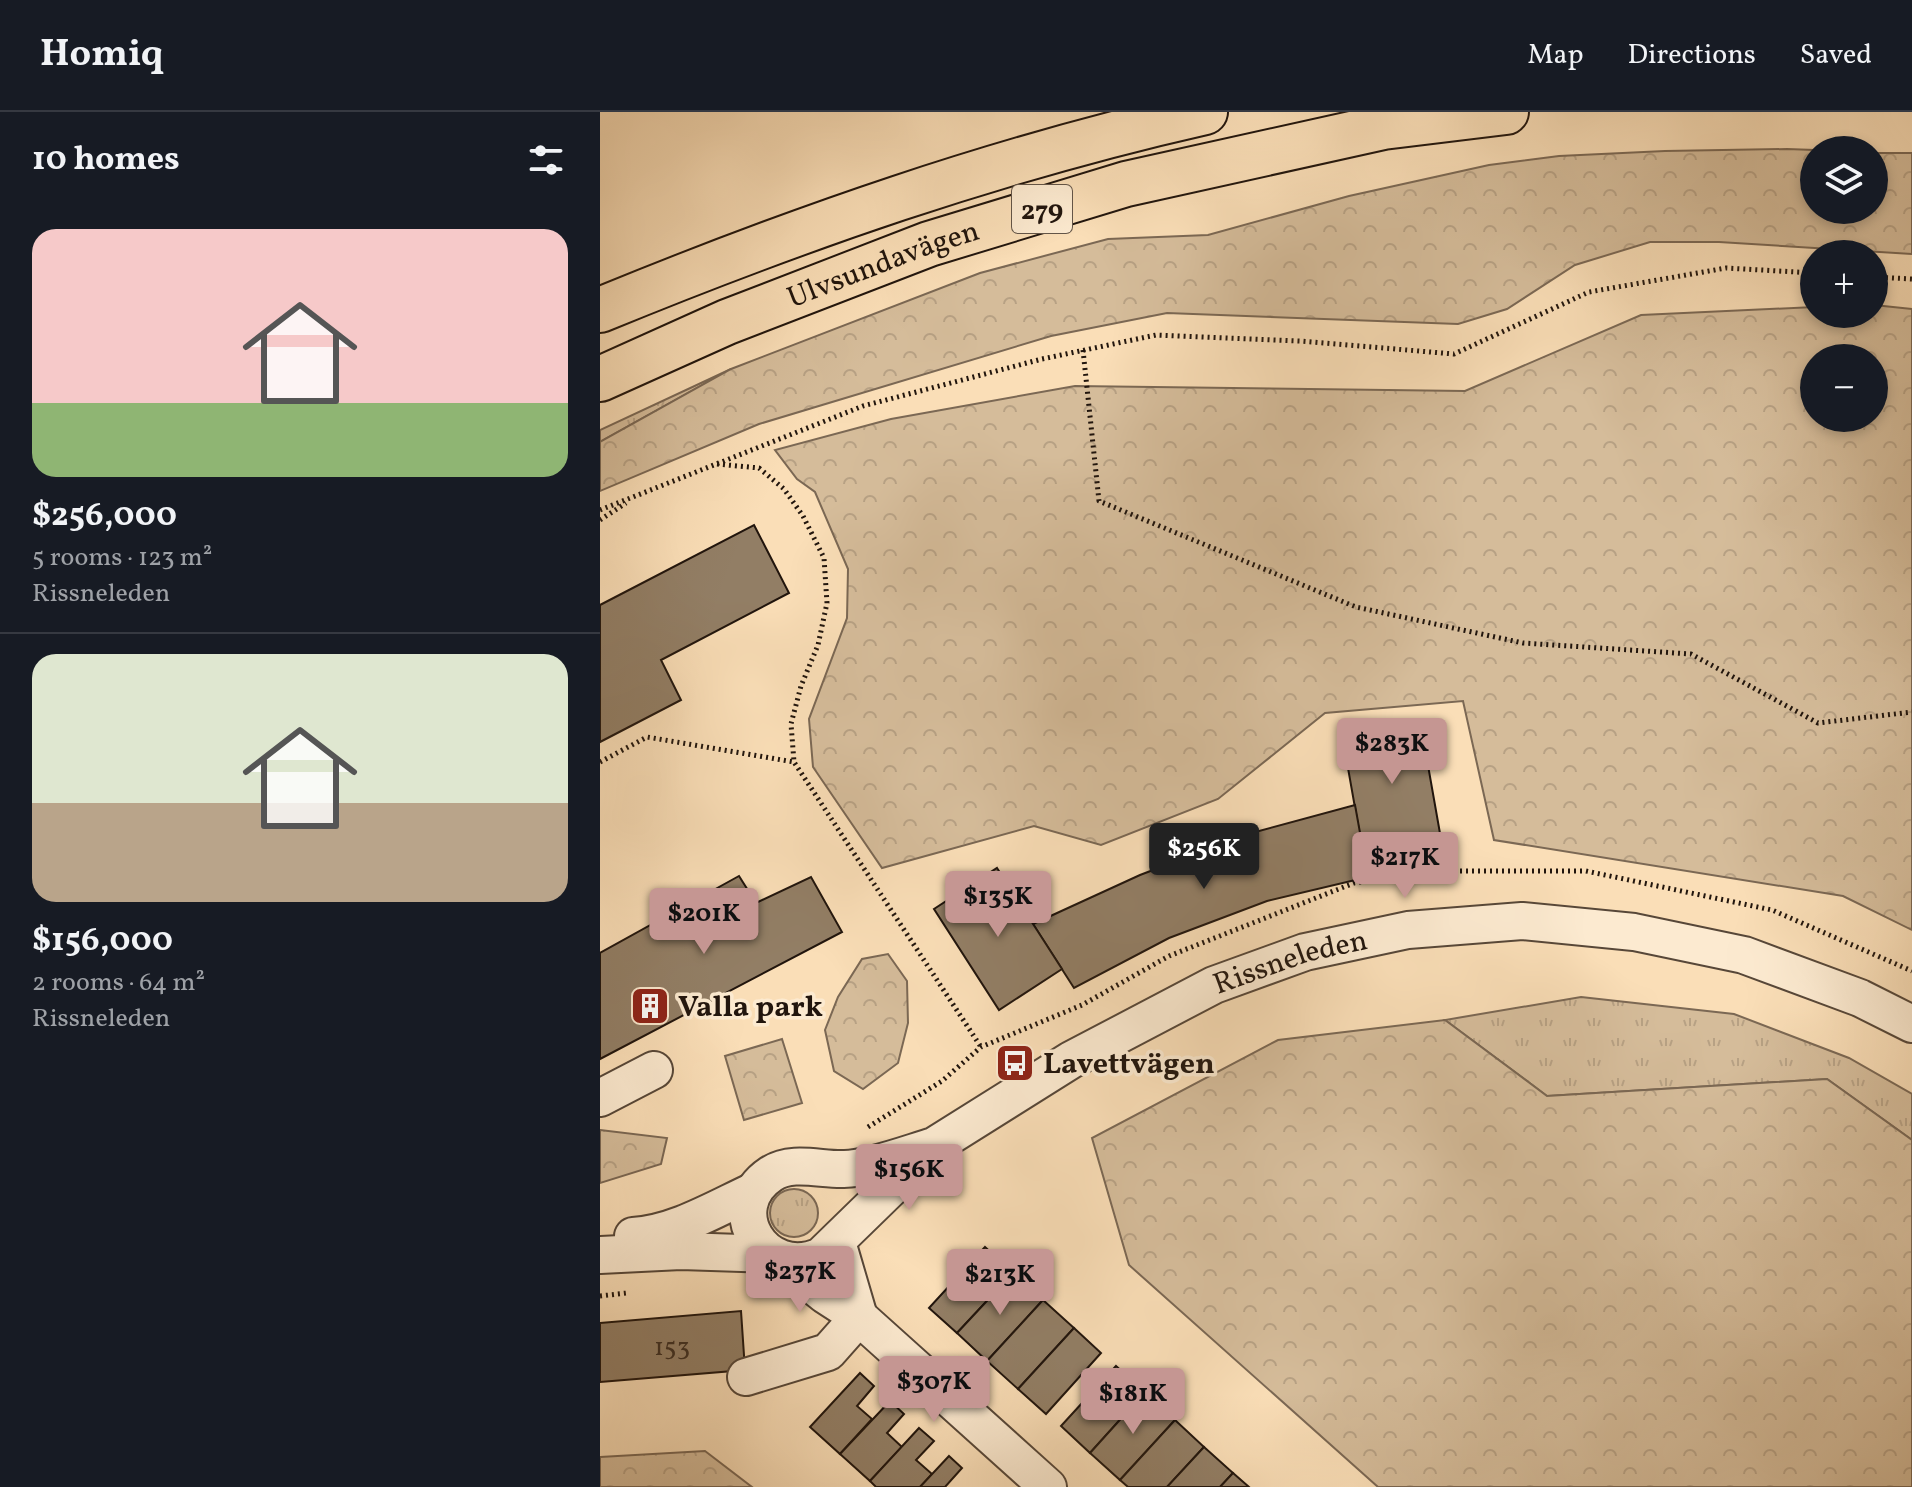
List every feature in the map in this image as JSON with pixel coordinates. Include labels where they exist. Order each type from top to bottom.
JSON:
[{"type":"main road","name":"Ulvsundavägen","points":[[600,310],[857,210],[1016,161],[1205,112]]},
{"type":"main road","name":"Ulvsundavägen","points":[[600,379],[727,322],[929,244],[1126,184],[1383,127],[1506,112]]},
{"type":"street","name":"Rissneleden","points":[[600,1255],[681,1251],[775,1256],[796,1262],[812,1259],[839,1238],[934,1146],[1071,1060],[1214,985],[1305,952],[1408,930],[1522,921],[1634,932],[1744,955],[1860,998],[1912,1024]]},
{"type":"street","points":[[600,1098],[654,1070]]},
{"type":"street","name":"Rissneleden","points":[[600,1239],[649,1235],[678,1227],[754,1191],[774,1171],[790,1166],[847,1169],[934,1146]]},
{"type":"street","points":[[809,1167],[833,1182],[841,1196],[845,1212],[839,1238],[859,1317]]},
{"type":"street","points":[[754,1191],[749,1207],[751,1228],[758,1243],[859,1317],[1048,1487]]},
{"type":"street","points":[[746,1377],[828,1352],[859,1317]]},
{"type":"path","points":[[600,510],[863,406],[1083,350],[1156,335],[1300,341],[1454,354],[1589,292],[1726,268],[1800,272]]},
{"type":"path","points":[[1888,278],[1912,279]]},
{"type":"path","points":[[1083,350],[1099,501],[1356,607],[1523,643],[1691,654],[1818,723],[1912,712]]},
{"type":"path","points":[[716,463],[759,468],[784,489],[803,516],[824,558],[827,603],[818,645],[801,686],[791,724],[794,762],[981,1047]]},
{"type":"path","points":[[600,520],[637,495]]},
{"type":"path","points":[[600,762],[647,737],[794,762]]},
{"type":"path","points":[[1425,871],[1586,871],[1601,874],[1772,910],[1912,971]]},
{"type":"green space","points":[[1800,149],[1800,224],[1888,224],[1888,153],[1912,153],[1912,254],[1888,253],[1888,240],[1800,240],[1800,247],[1650,242],[1575,265],[1507,309],[1458,324],[1167,313],[1051,336],[759,424],[600,491],[600,442],[731,369],[980,273],[1108,239],[1208,235],[1349,196],[1489,165],[1559,156]]},
{"type":"green space","points":[[1888,306],[1912,309],[1912,930],[1843,896],[1494,840],[1463,701],[1325,713],[1218,799],[1101,845],[1034,826],[882,868],[813,767],[809,719],[847,618],[848,569],[815,492],[797,479],[775,450],[891,419],[1075,386],[1465,391],[1641,315],[1800,308],[1800,328],[1888,328]]},
{"type":"green space","points":[[731,369],[600,442],[600,430]]},
{"type":"green space","points":[[888,954],[907,981],[908,1023],[898,1063],[863,1089],[834,1071],[825,1030],[838,997],[862,959]]},
{"type":"green space","points":[[1581,997],[1734,1014],[1849,1058],[1912,1094],[1912,1140],[1827,1079],[1547,1096],[1445,1020]]},
{"type":"green space","points":[[1445,1020],[1547,1096],[1827,1079],[1912,1140],[1912,1487],[1378,1487],[1129,1265],[1092,1138],[1278,1040]]},
{"type":"green space","points":[[782,1039],[802,1103],[744,1120],[725,1056]]},
{"type":"green space","points":[[600,1130],[667,1138],[661,1164],[600,1183]]},
{"type":"green space","points":[[794,1189],[811,1196],[818,1213],[811,1230],[794,1237],[777,1230],[770,1213],[777,1196]]},
{"type":"green space","points":[[705,1451],[752,1487],[600,1487],[600,1457]]},
{"type":"building","points":[[754,525],[789,593],[661,660],[681,700],[600,742],[600,605]]},
{"type":"building","points":[[1420,720],[1441,839],[1363,853],[1342,734]]},
{"type":"building","points":[[1355,805],[1368,877],[1267,901],[1169,938],[1074,988],[1033,924],[1140,875],[1248,834]]},
{"type":"building","points":[[997,868],[1062,969],[999,1010],[934,909]]},
{"type":"building","name":"Valla park","points":[[739,876],[756,903],[811,877],[842,932],[600,1059],[600,953]]},
{"type":"building","points":[[985,1247],[1013,1273],[957,1333],[929,1308]]},
{"type":"building","points":[[1013,1273],[1043,1300],[987,1361],[957,1333]]},
{"type":"building","points":[[1043,1300],[1074,1328],[1018,1389],[987,1361]]},
{"type":"building","points":[[741,1311],[745,1370],[600,1382],[600,1323]]},
{"type":"building","points":[[1074,1328],[1101,1353],[1046,1414],[1018,1389]]},
{"type":"building","points":[[1116,1366],[1145,1392],[1090,1453],[1061,1426]]},
{"type":"building","points":[[860,1373],[874,1386],[857,1406],[872,1419],[840,1454],[810,1427]]},
{"type":"building","points":[[1145,1392],[1175,1420],[1120,1480],[1090,1453]]},
{"type":"building","points":[[890,1401],[904,1414],[887,1433],[902,1447],[870,1481],[840,1454]]},
{"type":"building","points":[[1175,1420],[1204,1447],[1167,1487],[1128,1487],[1120,1480]]},
{"type":"building","points":[[919,1428],[934,1441],[916,1460],[932,1474],[920,1487],[876,1487],[870,1481]]},
{"type":"building","points":[[1204,1447],[1233,1473],[1220,1487],[1167,1487]]},
{"type":"building","points":[[949,1456],[962,1468],[945,1487],[920,1487]]},
{"type":"building","points":[[1233,1473],[1249,1487],[1220,1487]]},
{"type":"place","name":"Valla park","points":[[650,1006]]},
{"type":"place","name":"Lavettvägen","points":[[1015,1063]]}]
